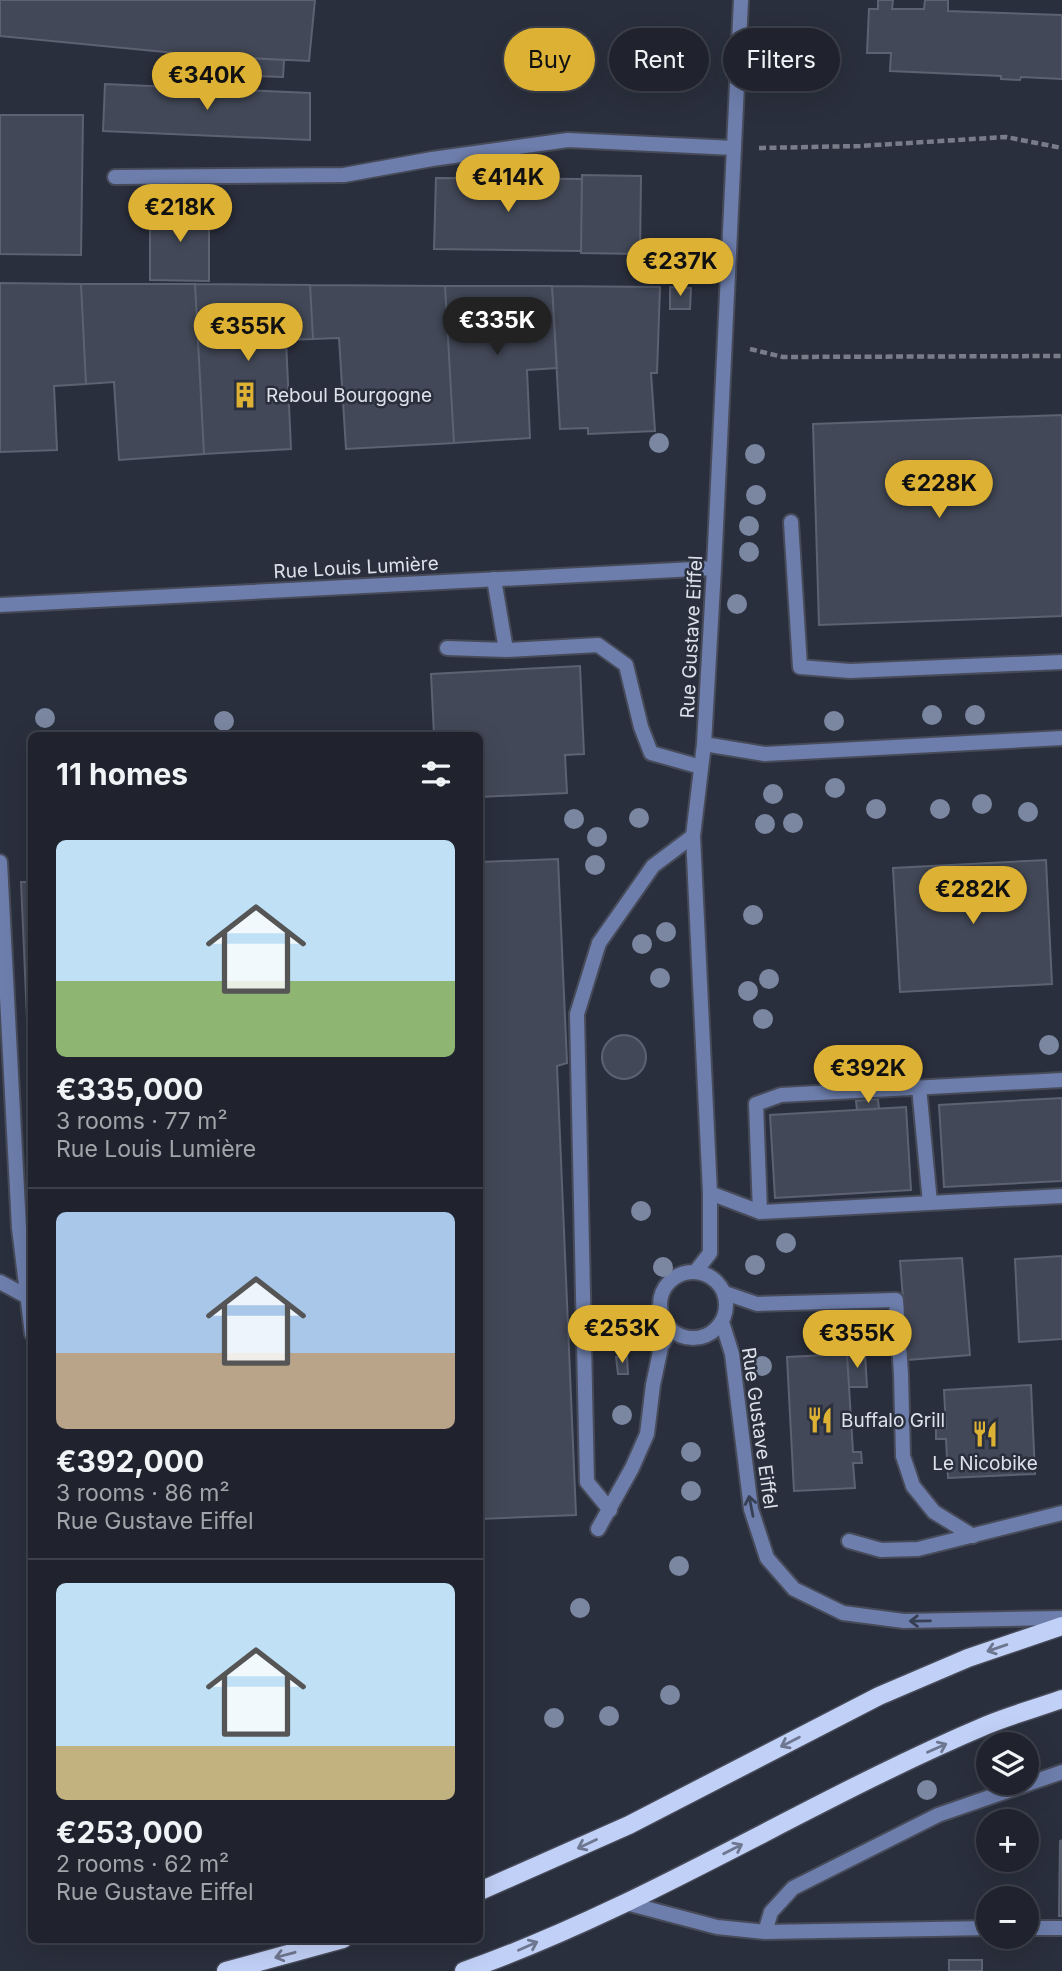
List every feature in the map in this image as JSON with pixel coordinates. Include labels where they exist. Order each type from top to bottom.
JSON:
[{"type":"main road","points":[[483,1890],[629,1825],[880,1696],[968,1658],[1062,1626]]},
{"type":"main road","points":[[464,1971],[503,1957],[626,1903],[900,1765],[989,1724],[1062,1699]]},
{"type":"main road","points":[[226,1971],[328,1943]]},
{"type":"street","name":"Rue Gustave Eiffel","points":[[696,1271],[710,1253],[710,1193],[693,836],[704,744],[741,0]]},
{"type":"street","points":[[115,177],[344,175],[432,159],[568,140],[734,148]]},
{"type":"street","points":[[791,522],[800,667],[850,671],[1062,662]]},
{"type":"street","name":"Rue Louis Lumière","points":[[0,606],[714,568]]},
{"type":"street","points":[[494,579],[506,650]]},
{"type":"street","points":[[447,648],[506,650],[598,645],[626,665],[641,727],[651,753],[701,767]]},
{"type":"street","points":[[704,744],[765,754],[1062,738]]},
{"type":"street","points":[[610,1510],[587,1482],[576,1014],[599,943],[653,866],[693,836]]},
{"type":"street","points":[[0,862],[19,1228],[28,1309]]},
{"type":"street","points":[[760,1212],[755,1104],[781,1095],[1062,1080]]},
{"type":"street","points":[[919,1087],[930,1203]]},
{"type":"street","points":[[710,1193],[760,1212],[1062,1196]]},
{"type":"street","points":[[696,1271],[708,1275],[725,1293],[727,1308],[722,1322],[712,1333],[698,1338],[683,1337],[671,1330],[661,1316],[660,1299],[666,1284],[680,1274],[696,1271]]},
{"type":"street","points":[[0,1282],[26,1296]]},
{"type":"street","points":[[725,1293],[757,1304],[896,1300],[903,1456],[913,1486],[934,1512],[973,1536]]},
{"type":"street","name":"Rue Gustave Eiffel","points":[[722,1322],[732,1353],[751,1509],[766,1558],[794,1589],[843,1613],[904,1621],[1062,1618]]},
{"type":"street","points":[[598,1529],[647,1434],[661,1347],[671,1330]]},
{"type":"street","points":[[849,1541],[881,1550],[918,1549],[1062,1513]]},
{"type":"street","points":[[765,1932],[771,1912],[793,1888],[938,1815],[1062,1772]]},
{"type":"street","points":[[626,1903],[717,1927],[765,1932],[976,1928]]},
{"type":"street","points":[[1039,1928],[1062,1928]]},
{"type":"path","points":[[734,148],[860,146],[1006,137],[1062,148]]},
{"type":"path","points":[[726,342],[783,357],[1062,356]]},
{"type":"building","points":[[0,0],[315,0],[309,61],[206,56],[0,36]]},
{"type":"building","points":[[878,0],[893,0],[892,9],[924,9],[925,0],[948,0],[948,11],[1062,15],[1062,79],[1021,77],[1020,80],[1001,79],[1001,76],[890,71],[891,53],[867,53],[869,9],[878,9]]},
{"type":"building","points":[[206,56],[284,60],[283,77],[204,74]]},
{"type":"building","points":[[105,84],[310,93],[310,140],[103,131]]},
{"type":"building","points":[[0,115],[83,115],[81,255],[0,254]]},
{"type":"building","points":[[582,175],[641,176],[640,254],[581,253]]},
{"type":"building","points":[[436,178],[582,179],[581,251],[434,249]]},
{"type":"building","points":[[150,207],[209,207],[209,281],[150,280]]},
{"type":"building","points":[[0,283],[81,284],[86,384],[54,386],[57,450],[0,452]]},
{"type":"building","points":[[81,284],[195,284],[204,454],[119,460],[114,382],[86,384]]},
{"type":"building","name":"Reboul Bourgogne","points":[[195,284],[310,285],[313,339],[286,340],[291,449],[204,454]]},
{"type":"building","points":[[310,285],[445,286],[454,443],[346,449],[339,338],[313,339]]},
{"type":"building","points":[[445,286],[552,286],[557,368],[527,370],[530,438],[454,443]]},
{"type":"building","points":[[552,286],[660,287],[657,373],[651,373],[655,431],[588,434],[588,428],[560,429]]},
{"type":"building","points":[[670,287],[691,288],[690,309],[670,309]]},
{"type":"building","points":[[1062,415],[1062,616],[819,625],[813,424]]},
{"type":"building","points":[[580,666],[584,754],[565,755],[567,793],[483,797],[483,732],[434,732],[431,674]]},
{"type":"building","points":[[558,859],[567,1063],[557,1066],[576,1515],[483,1519],[483,862]]},
{"type":"building","points":[[1046,860],[1052,984],[900,992],[893,868]]},
{"type":"building","points":[[21,882],[28,882],[28,1041]]},
{"type":"building","points":[[624,1035],[633,1036],[640,1041],[645,1048],[645,1066],[640,1073],[633,1078],[624,1079],[615,1078],[608,1073],[603,1066],[602,1057],[603,1048],[608,1041],[615,1036]]},
{"type":"building","points":[[1062,1098],[1062,1181],[944,1187],[939,1105]]},
{"type":"building","points":[[878,1099],[879,1109],[857,1110],[856,1101]]},
{"type":"building","points":[[906,1107],[911,1190],[775,1198],[770,1115]]},
{"type":"building","points":[[1062,1256],[1062,1339],[1019,1342],[1015,1259]]},
{"type":"building","points":[[962,1258],[970,1355],[908,1360],[900,1261]]},
{"type":"building","points":[[865,1353],[867,1387],[849,1387],[847,1354]]},
{"type":"building","name":"Buffalo Grill","points":[[847,1354],[853,1452],[861,1452],[862,1463],[853,1463],[855,1488],[794,1491],[787,1357]]},
{"type":"building","points":[[627,1356],[628,1374],[618,1374],[616,1357]]},
{"type":"building","name":"Le Nicobike","points":[[1031,1385],[1035,1474],[948,1478],[946,1439],[936,1439],[936,1429],[946,1428],[944,1390]]},
{"type":"building","points":[[1062,1840],[1062,1916],[1059,1916],[1060,1841]]},
{"type":"building","points":[[949,1960],[982,1960],[982,1971],[949,1971]]},
{"type":"place","name":"Reboul Bourgogne","points":[[245,395]]},
{"type":"place","name":"Buffalo Grill","points":[[820,1420]]},
{"type":"place","name":"Le Nicobike","points":[[985,1434]]}]
